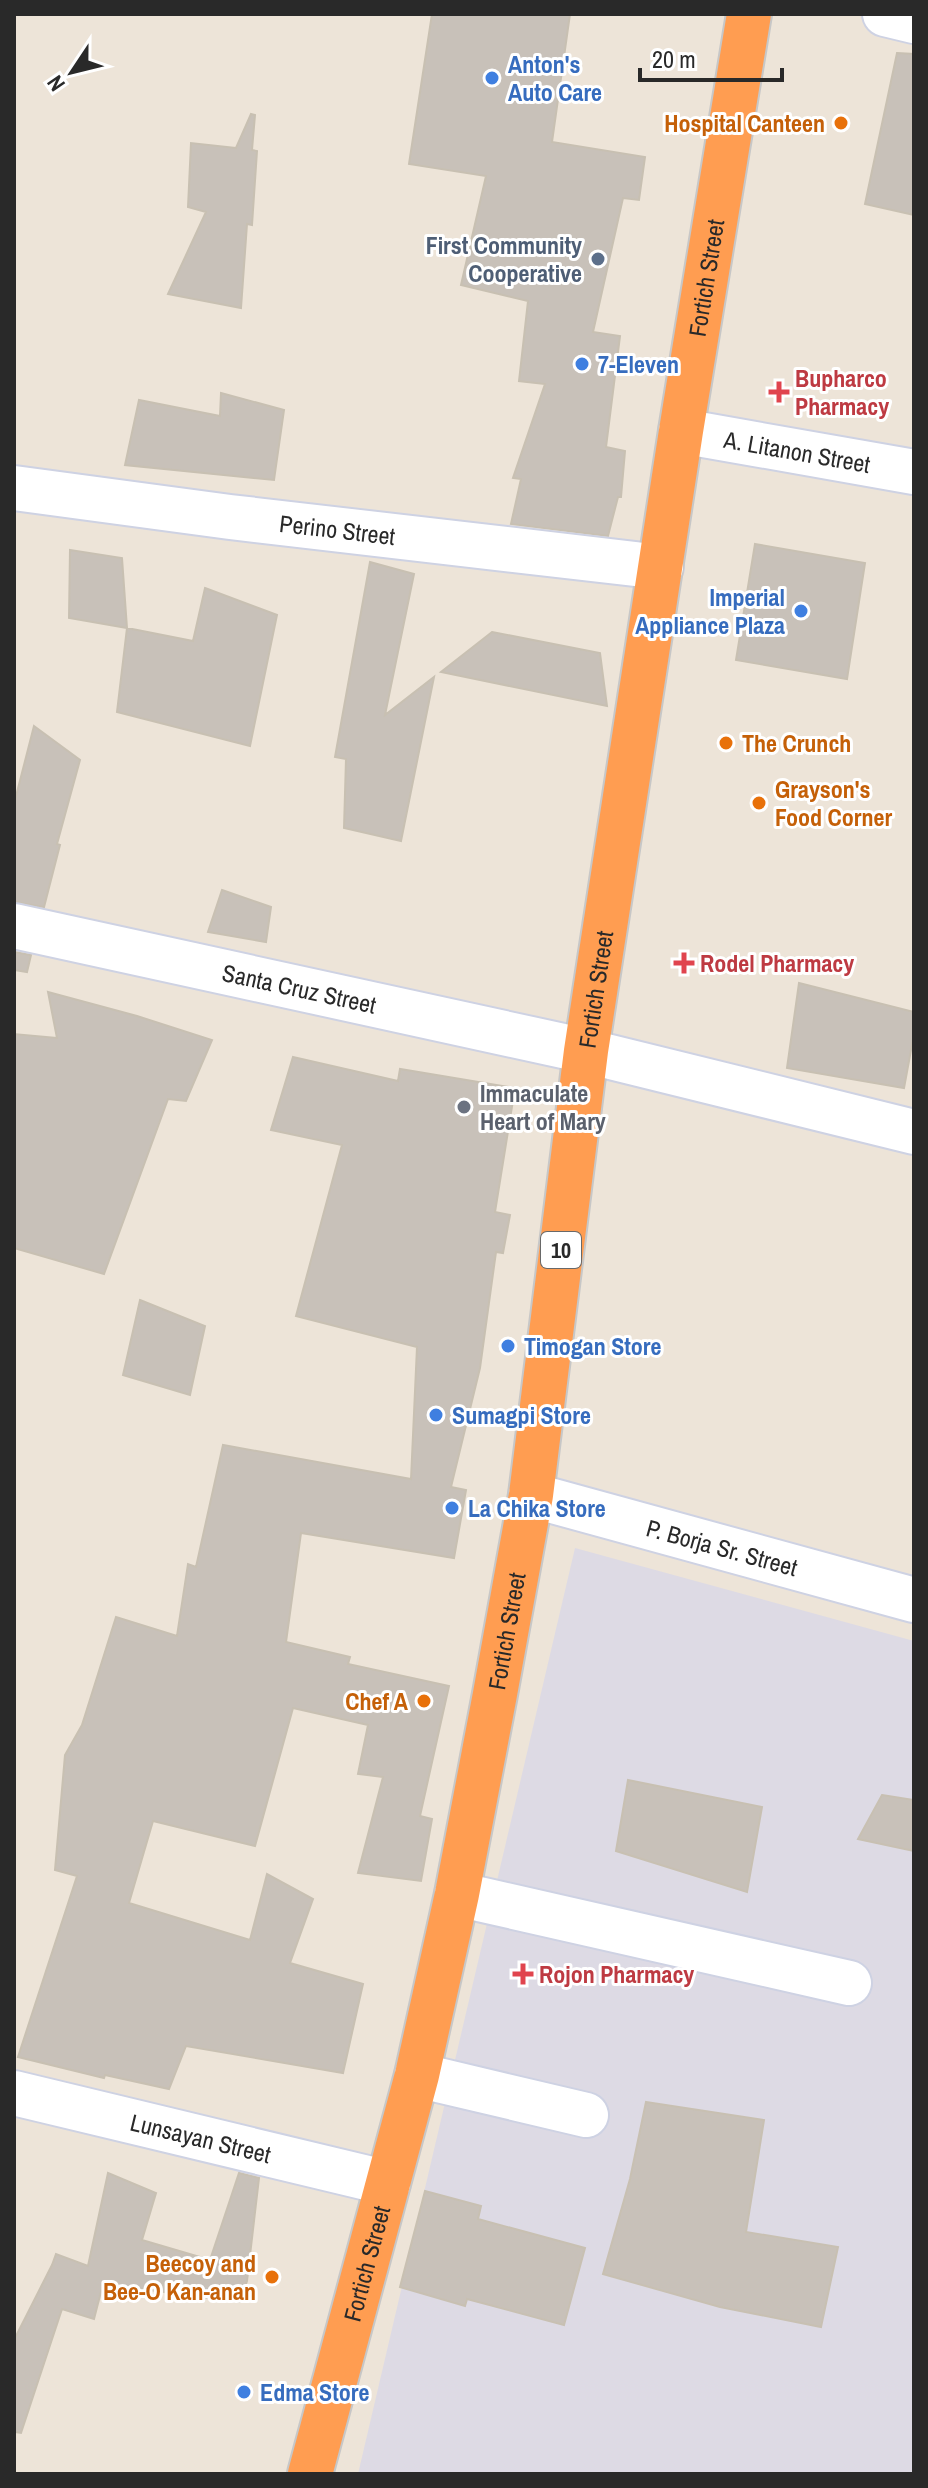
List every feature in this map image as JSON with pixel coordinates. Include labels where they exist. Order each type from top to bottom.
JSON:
[{"type":"highway","name":"Fortich Street","points":[[310,2474],[417,2075],[457,1894],[531,1495],[586,1051],[681,431],[749,14]]},
{"type":"street","name":"A. Litanon Street","points":[[681,431],[914,472]]},
{"type":"street","name":"Perino Street","points":[[14,488],[230,517],[661,567]]},
{"type":"street","name":"Santa Cruz Street","points":[[14,926],[586,1051],[914,1132]]},
{"type":"street","name":"P. Borja Sr. Street","points":[[531,1495],[914,1600]]},
{"type":"street","points":[[457,1894],[849,1983]]},
{"type":"street","points":[[417,2075],[586,2115]]},
{"type":"street","name":"Lunsayan Street","points":[[14,2093],[388,2183]]},
{"type":"shaded area","points":[[575,1548],[914,1641],[914,2474],[358,2474]]},
{"type":"building","points":[[432,14],[570,14],[552,142],[645,157],[639,200],[623,198],[593,332],[620,336],[606,447],[625,451],[621,497],[618,497],[608,536],[511,524],[521,479],[513,478],[545,384],[519,381],[528,301],[461,285],[486,176],[409,164]]},
{"type":"building","points":[[897,53],[914,54],[914,215],[865,204]]},
{"type":"building","points":[[251,114],[255,115],[252,150],[257,151],[252,225],[247,224],[241,308],[168,294],[206,212],[188,207],[191,143],[236,148]]},
{"type":"building","points":[[221,393],[284,410],[274,480],[125,465],[139,400],[220,416]]},
{"type":"building","name":"Imperial Appliance Plaza","points":[[755,544],[865,563],[847,679],[736,660]]},
{"type":"building","points":[[70,550],[122,558],[127,628],[69,618]]},
{"type":"building","points":[[370,562],[414,574],[385,715],[434,677],[401,841],[344,828],[346,759],[335,757]]},
{"type":"building","points":[[205,588],[277,615],[250,746],[117,712],[127,628],[193,641]]},
{"type":"building","points":[[492,632],[600,653],[607,706],[441,672]]},
{"type":"building","points":[[34,726],[80,760],[44,907],[14,902],[14,804]]},
{"type":"building","points":[[222,890],[271,907],[266,942],[208,932]]},
{"type":"building","points":[[14,952],[31,955],[27,972],[14,970]]},
{"type":"building","points":[[799,983],[914,1012],[914,1034],[904,1088],[787,1068]]},
{"type":"building","points":[[48,992],[212,1040],[186,1101],[168,1099],[104,1274],[14,1248],[14,1034],[57,1038]]},
{"type":"building","points":[[293,1057],[398,1081],[400,1069],[515,1088],[495,1212],[510,1215],[503,1253],[496,1252],[480,1368],[451,1487],[466,1490],[454,1558],[301,1533],[286,1642],[350,1657],[348,1664],[449,1686],[420,1816],[432,1819],[421,1881],[358,1873],[383,1777],[358,1774],[368,1725],[293,1708],[255,1846],[153,1821],[129,1903],[250,1940],[267,1874],[313,1899],[290,1963],[363,1984],[343,2073],[186,2046],[169,2089],[105,2075],[104,2078],[18,2057],[77,1876],[55,1870],[65,1755],[82,1725],[116,1617],[177,1636],[188,1564],[196,1567],[223,1445],[411,1479],[417,1347],[296,1316],[342,1145],[271,1130]]},
{"type":"building","points":[[140,1300],[205,1326],[190,1395],[123,1375]]},
{"type":"building","points":[[628,1780],[762,1807],[747,1892],[616,1851]]},
{"type":"building","points":[[882,1795],[914,1800],[914,1851],[858,1839]]},
{"type":"building","points":[[646,2102],[764,2120],[746,2232],[838,2247],[821,2327],[720,2307],[603,2274],[630,2179]]},
{"type":"building","points":[[108,2173],[156,2193],[142,2240],[210,2260],[239,2173],[259,2178],[247,2281],[240,2302],[103,2284],[94,2319],[62,2309],[21,2433],[14,2432],[14,2340],[56,2254],[88,2266]]},
{"type":"building","points":[[425,2191],[481,2206],[478,2219],[585,2248],[564,2325],[467,2299],[465,2306],[400,2287]]},
{"type":"place","name":"Anton's Auto Care","points":[[492,78]]},
{"type":"place","name":"Hospital Canteen","points":[[841,123]]},
{"type":"place","name":"First Community Cooperative","points":[[598,259]]},
{"type":"place","name":"7-Eleven","points":[[582,364]]},
{"type":"place","name":"Bupharco Pharmacy","points":[[779,392]]},
{"type":"place","name":"Imperial Appliance Plaza","points":[[801,611]]},
{"type":"place","name":"The Crunch","points":[[726,743]]},
{"type":"place","name":"Grayson's Food Corner","points":[[759,803]]},
{"type":"place","name":"Rodel Pharmacy","points":[[684,963]]},
{"type":"place","name":"Immaculate Heart of Mary","points":[[464,1107]]},
{"type":"place","name":"Timogan Store","points":[[508,1346]]},
{"type":"place","name":"Sumagpi Store","points":[[436,1415]]},
{"type":"place","name":"La Chika Store","points":[[452,1508]]},
{"type":"place","name":"Chef A","points":[[424,1701]]},
{"type":"place","name":"Rojon Pharmacy","points":[[523,1974]]},
{"type":"place","name":"Beecoy and Bee-O Kan-anan","points":[[272,2277]]},
{"type":"place","name":"Edma Store","points":[[244,2392]]}]
